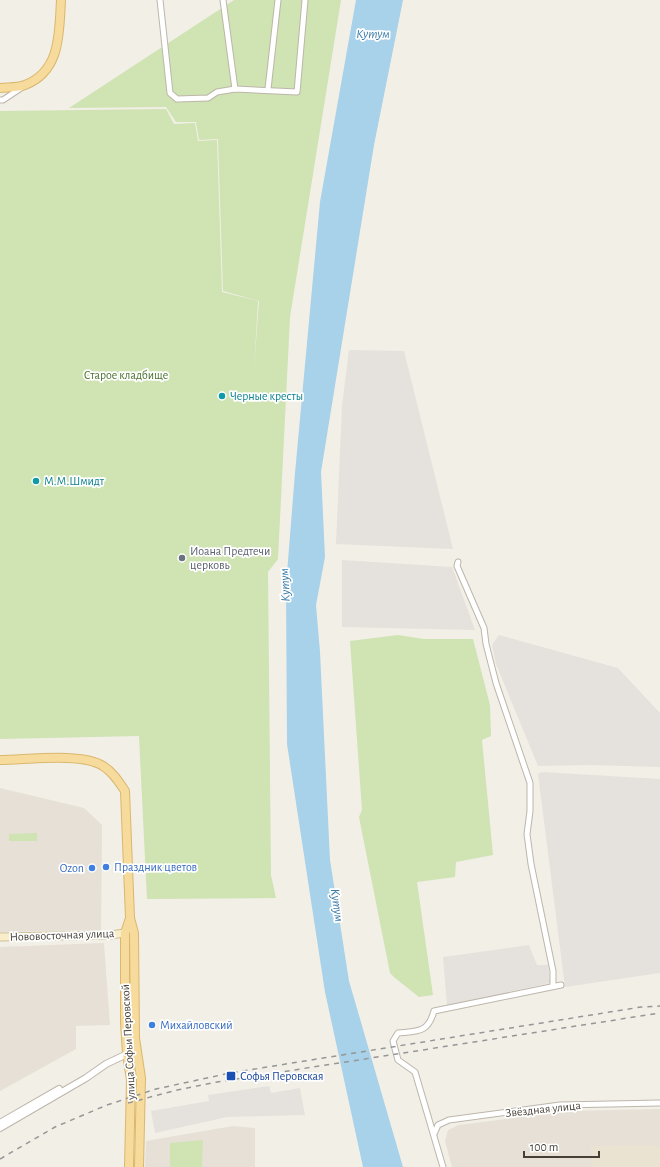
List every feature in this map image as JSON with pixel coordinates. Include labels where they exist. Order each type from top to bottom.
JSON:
[{"type":"main road","points":[[0,88],[23,86],[39,77],[47,70],[56,48],[61,0]]},
{"type":"main road","name":"улица Софьи Перовской","points":[[0,760],[67,758],[86,760],[103,766],[116,777],[125,791],[130,918],[134,933],[134,1038],[141,1078],[139,1167]]},
{"type":"main road","name":"улица Софьи Перовской","points":[[129,1167],[131,1080],[127,1054],[125,1023],[125,933],[130,918]]},
{"type":"main road","points":[[125,933],[134,933]]},
{"type":"main road","name":"Нововосточная улица","points":[[0,937],[110,935],[125,933]]},
{"type":"main road","points":[[127,1054],[134,1038]]},
{"type":"main road","points":[[130,1141],[140,1140]]},
{"type":"street","points":[[160,0],[170,93],[177,99],[208,98],[217,92],[235,89],[297,92],[305,0]]},
{"type":"street","points":[[223,0],[235,89]]},
{"type":"street","points":[[268,90],[278,0]]},
{"type":"street","points":[[0,100],[3,100],[29,83]]},
{"type":"street","points":[[458,562],[457,566],[484,628],[486,644],[496,683],[530,783],[530,811],[527,834],[531,864],[553,971],[553,986]]},
{"type":"street","points":[[443,1167],[415,1072],[398,1060],[393,1040],[398,1033],[419,1030],[427,1027],[434,1011],[561,985]]},
{"type":"street","points":[[0,1123],[86,1073],[127,1054]]},
{"type":"street","points":[[0,1128],[86,1078],[106,1064]]},
{"type":"street","name":"Звёздная улица","points":[[434,1134],[438,1125],[449,1120],[560,1105],[660,1103]]},
{"type":"shaded area","points":[[349,350],[404,351],[453,549],[336,544],[342,406]]},
{"type":"shaded area","points":[[342,560],[452,567],[475,630],[342,627]]},
{"type":"shaded area","points":[[499,635],[618,668],[660,713],[660,767],[589,765],[538,766],[496,664],[492,645]]},
{"type":"shaded area","points":[[542,772],[660,779],[660,973],[565,987],[538,774]]},
{"type":"shaded area","points":[[0,788],[84,808],[102,825],[101,930],[0,932]]},
{"type":"shaded area","points":[[104,943],[110,1025],[76,1026],[76,1049],[0,1091],[0,947]]},
{"type":"shaded area","points":[[529,945],[537,965],[548,965],[550,983],[447,1005],[443,957]]},
{"type":"shaded area","points":[[269,1086],[271,1093],[300,1088],[305,1115],[227,1117],[155,1133],[151,1111],[209,1101],[208,1095]]},
{"type":"shaded area","points":[[660,1109],[660,1167],[452,1167],[445,1141],[448,1130],[459,1125],[567,1111]]},
{"type":"shaded area","points":[[233,1126],[255,1128],[255,1167],[145,1167],[146,1141]]},
{"type":"shaded area","points":[[652,1145],[660,1147],[660,1167],[592,1167],[591,1146]]},
{"type":"green space","name":"Старое кладбище","points":[[234,0],[341,0],[290,317],[278,559],[268,572],[271,875],[276,898],[147,899],[139,736],[0,739],[0,111],[166,109],[174,124],[195,123],[198,141],[217,140],[222,292],[258,301],[254,369],[259,301],[223,291],[218,139],[199,140],[196,122],[176,122],[166,107],[69,108]]},
{"type":"green space","points":[[398,635],[424,639],[473,639],[490,705],[491,736],[482,740],[493,855],[456,862],[455,877],[417,882],[433,995],[419,997],[390,973],[359,817],[362,810],[350,641]]},
{"type":"green space","points":[[37,833],[37,841],[9,841],[9,834]]},
{"type":"green space","points":[[203,1140],[202,1167],[170,1167],[170,1143]]},
{"type":"water","name":"Кутум","points":[[356,0],[403,0],[374,145],[321,472],[325,557],[316,605],[320,652],[330,860],[349,981],[403,1167],[363,1167],[325,992],[287,744],[286,586],[320,202]]},
{"type":"railway","points":[[0,1159],[55,1127],[107,1105],[156,1089],[230,1073],[641,1007],[660,1006]]},
{"type":"railway","points":[[128,1103],[177,1090],[217,1082],[660,1013]]},
{"type":"place","name":"Черные кресты","points":[[222,396]]},
{"type":"place","name":"М.М.Шмидт","points":[[36,481]]},
{"type":"place","name":"Иоана Предтечи церковь","points":[[182,558]]},
{"type":"place","name":"Праздник цветов","points":[[106,867]]},
{"type":"place","name":"Ozon","points":[[92,868]]},
{"type":"place","name":"Михайловский","points":[[152,1025]]},
{"type":"place","name":"Софья Перовская","points":[[231,1076]]}]
